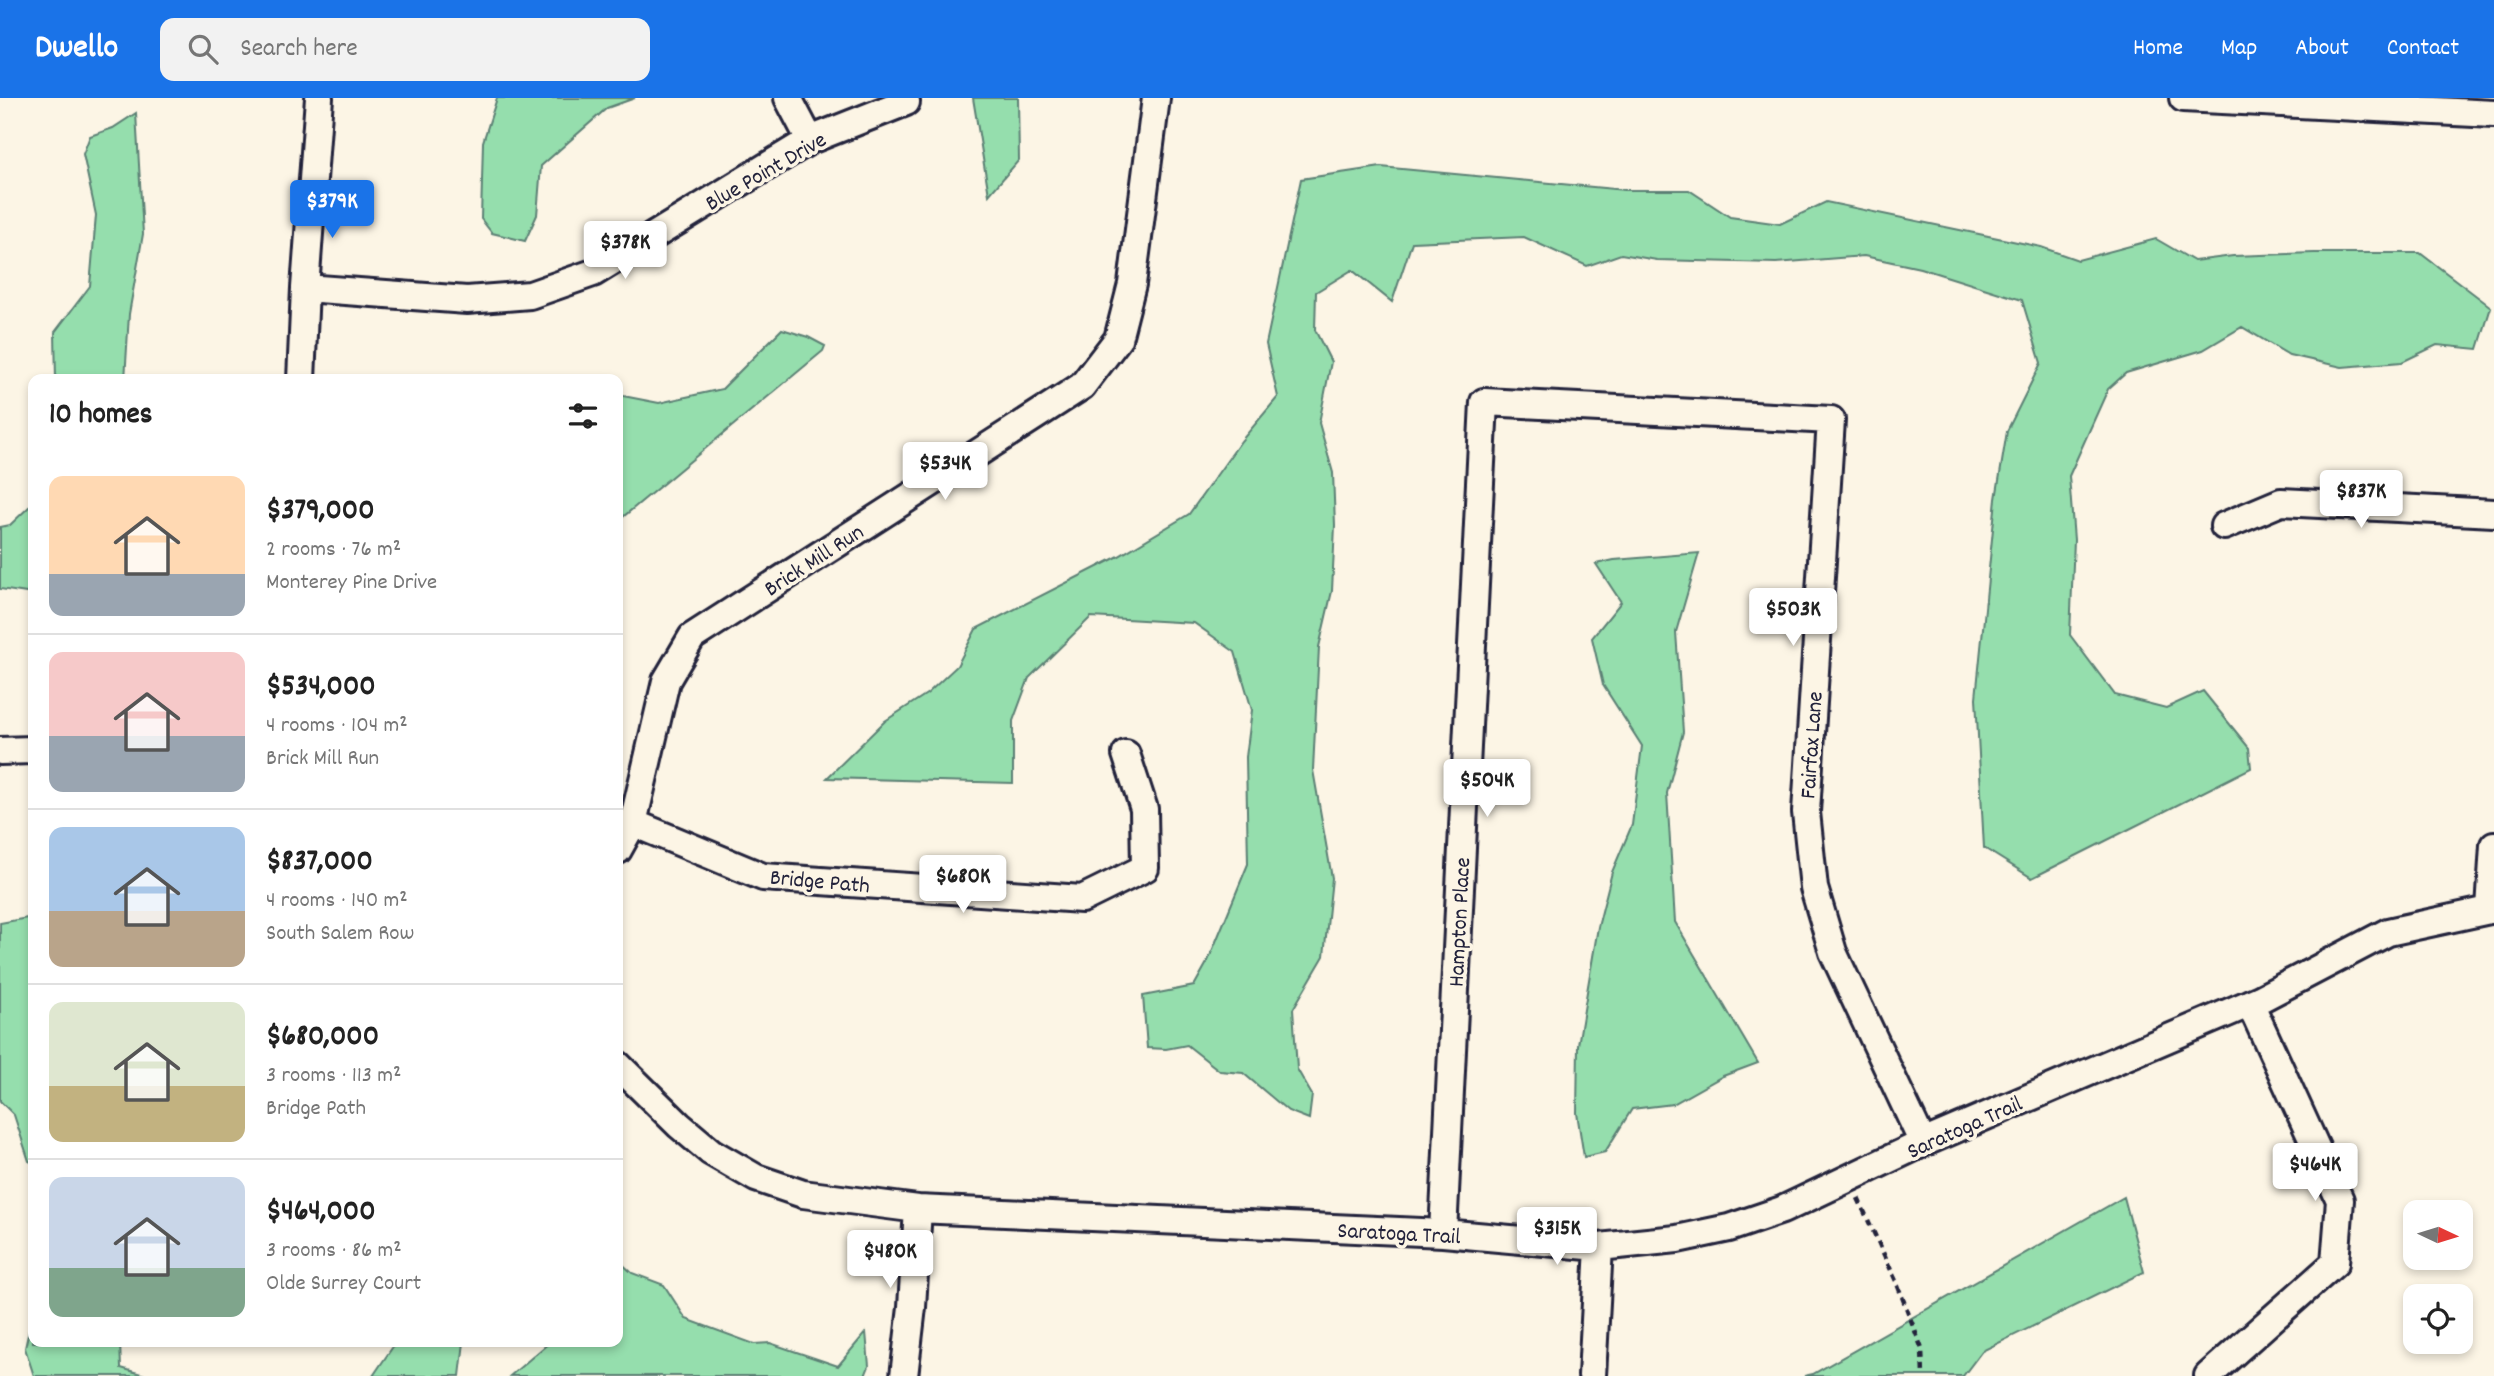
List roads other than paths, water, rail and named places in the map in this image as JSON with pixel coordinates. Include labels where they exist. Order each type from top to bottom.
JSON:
[{"type":"street","points":[[301,374],[318,98]]},
{"type":"street","points":[[788,98],[810,140]]},
{"type":"street","name":"Brick Mill Run","points":[[623,841],[633,823],[666,681],[692,637],[1082,386],[1118,339],[1132,284],[1156,98]]},
{"type":"street","points":[[2183,98],[2494,114]]},
{"type":"street","name":"Blue Point Drive","points":[[305,288],[467,300],[530,295],[593,272],[810,140],[906,102]]},
{"type":"street","name":"Fairfax Lane","points":[[1484,402],[1831,420],[1806,812],[1814,888],[1833,952],[1923,1143]]},
{"type":"street","name":"Hampton Place","points":[[1443,1233],[1484,402]]},
{"type":"street","points":[[2224,526],[2281,502],[2494,513]]},
{"type":"street","points":[[0,751],[28,750]]},
{"type":"street","name":"Bridge Path","points":[[633,823],[763,877],[1082,899],[1145,868],[1144,809],[1126,754]]},
{"type":"street","points":[[2492,909],[2494,845]]},
{"type":"street","name":"Saratoga Trail","points":[[623,1070],[711,1152],[756,1178],[803,1194],[918,1209],[1443,1233],[1599,1247],[1677,1239],[1729,1228],[1782,1210],[1923,1143],[2250,1003],[2388,932],[2492,909]]},
{"type":"street","points":[[2208,1376],[2335,1264],[2340,1200],[2250,1003]]},
{"type":"street","points":[[904,1376],[912,1307],[918,1209]]},
{"type":"street","points":[[1592,1376],[1599,1247]]}]
